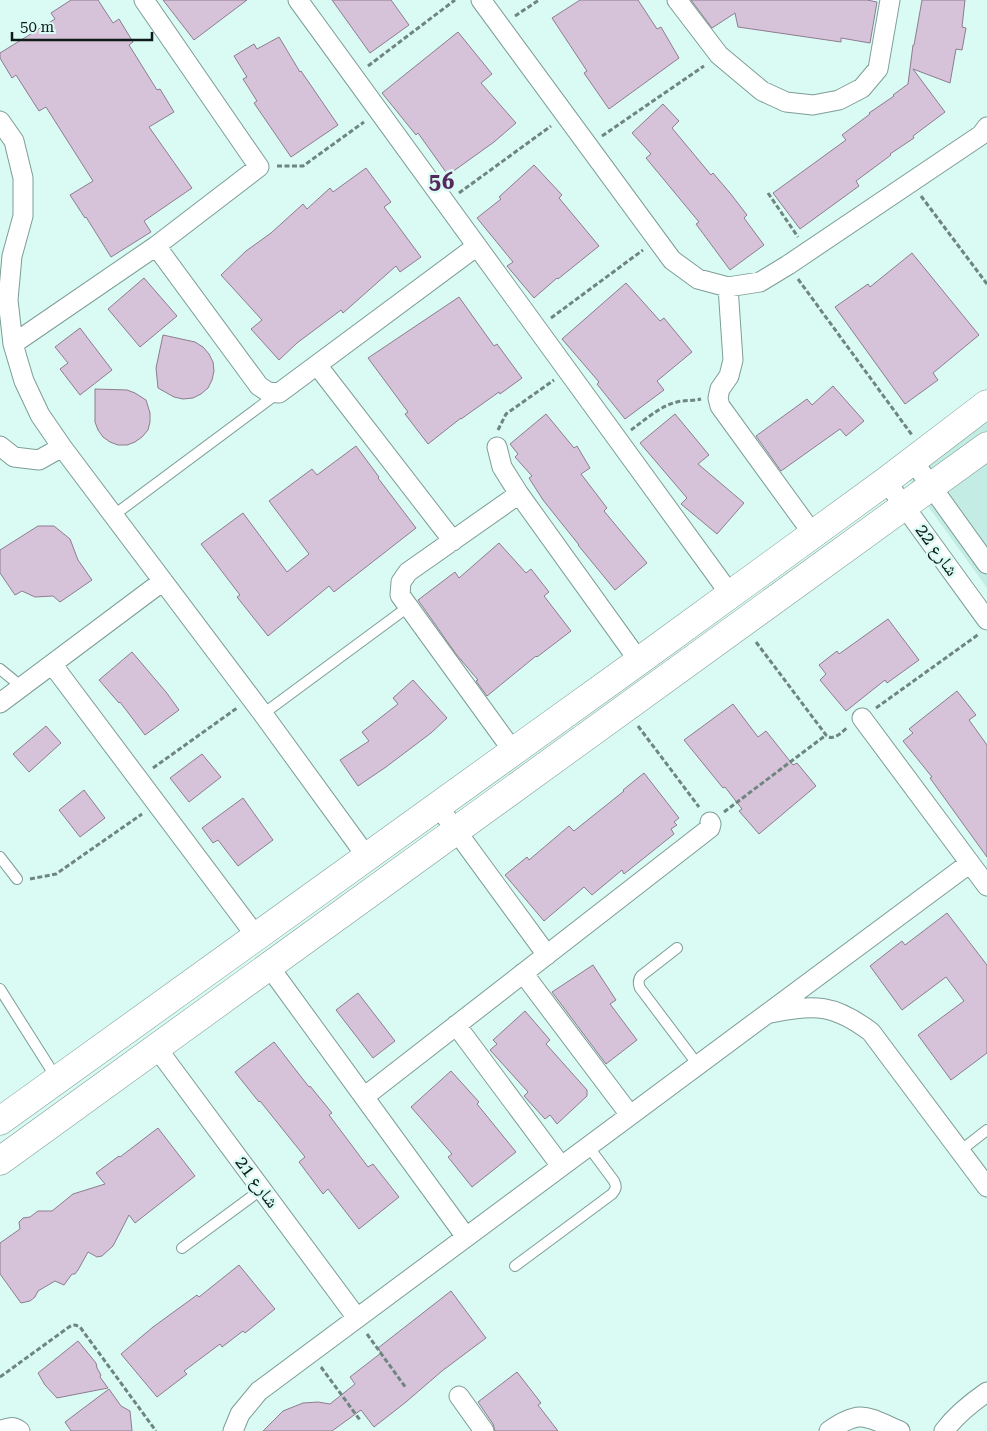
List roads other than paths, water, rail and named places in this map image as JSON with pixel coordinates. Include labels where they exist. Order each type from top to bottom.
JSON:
[{"type":"street","points":[[13,344],[156,246],[259,167],[144,0]]},
{"type":"street","points":[[298,0],[730,594]]},
{"type":"street","points":[[481,0],[672,260],[698,279],[728,287],[760,282],[788,266],[985,133]]},
{"type":"street","points":[[677,0],[719,55],[762,91],[786,102],[812,105],[839,100],[862,88],[878,69],[890,0]]},
{"type":"street","points":[[0,121],[14,141],[23,178],[22,216],[4,300],[13,344],[24,381],[40,415],[367,857]]},
{"type":"street","points":[[156,246],[259,386],[268,392],[279,393],[477,246]]},
{"type":"street","points":[[728,287],[734,360],[729,376],[720,389],[718,398],[720,406],[813,534]]},
{"type":"street","points":[[317,365],[453,541]]},
{"type":"street","points":[[0,1121],[639,661],[886,481],[987,404]]},
{"type":"street","points":[[0,446],[14,457],[40,460],[62,447]]},
{"type":"street","points":[[0,1161],[624,707],[987,446]]},
{"type":"street","points":[[497,447],[502,467],[519,494],[639,661]]},
{"type":"street","name":"شارع 22","points":[[918,456],[931,486],[987,564]]},
{"type":"street","name":"شارع 22","points":[[886,481],[983,627]]},
{"type":"street","points":[[513,751],[400,595],[401,582],[408,572],[519,494]]},
{"type":"street","points":[[0,703],[163,581]]},
{"type":"street","points":[[52,664],[157,804],[259,934],[266,948],[275,956],[267,967],[252,972],[243,958],[232,954]]},
{"type":"street","points":[[862,718],[987,886]]},
{"type":"street","points":[[438,806],[547,955]]},
{"type":"street","points":[[364,1096],[710,828],[710,822]]},
{"type":"street","points":[[233,1431],[240,1414],[259,1391],[970,863]]},
{"type":"street","points":[[267,967],[364,1096],[466,1237]]},
{"type":"street","points":[[523,973],[630,1115]]},
{"type":"street","points":[[767,1014],[812,1007],[833,1010],[853,1019],[871,1032],[987,1187]]},
{"type":"street","points":[[456,1025],[561,1166]]},
{"type":"street","name":"شارع 21","points":[[156,1047],[356,1318]]},
{"type":"street","points":[[944,1431],[969,1405],[987,1392]]},
{"type":"street","points":[[459,1396],[484,1431]]},
{"type":"street","points":[[829,1431],[852,1417],[864,1416],[900,1431]]},
{"type":"street","points":[[0,1431],[8,1427],[20,1431]]},
{"type":"lane","points":[[114,515],[279,393]]},
{"type":"lane","points":[[263,714],[408,607]]},
{"type":"lane","points":[[0,669],[22,687]]},
{"type":"lane","points":[[0,857],[17,879]]},
{"type":"lane","points":[[677,948],[641,976],[638,984],[698,1065]]},
{"type":"lane","points":[[0,989],[58,1080]]},
{"type":"lane","points":[[960,1151],[987,1130]]},
{"type":"lane","points":[[515,1266],[616,1190],[614,1181],[588,1146]]},
{"type":"lane","points":[[182,1248],[262,1189]]},
{"type":"district","name":"56","points":[[442,181]]}]
